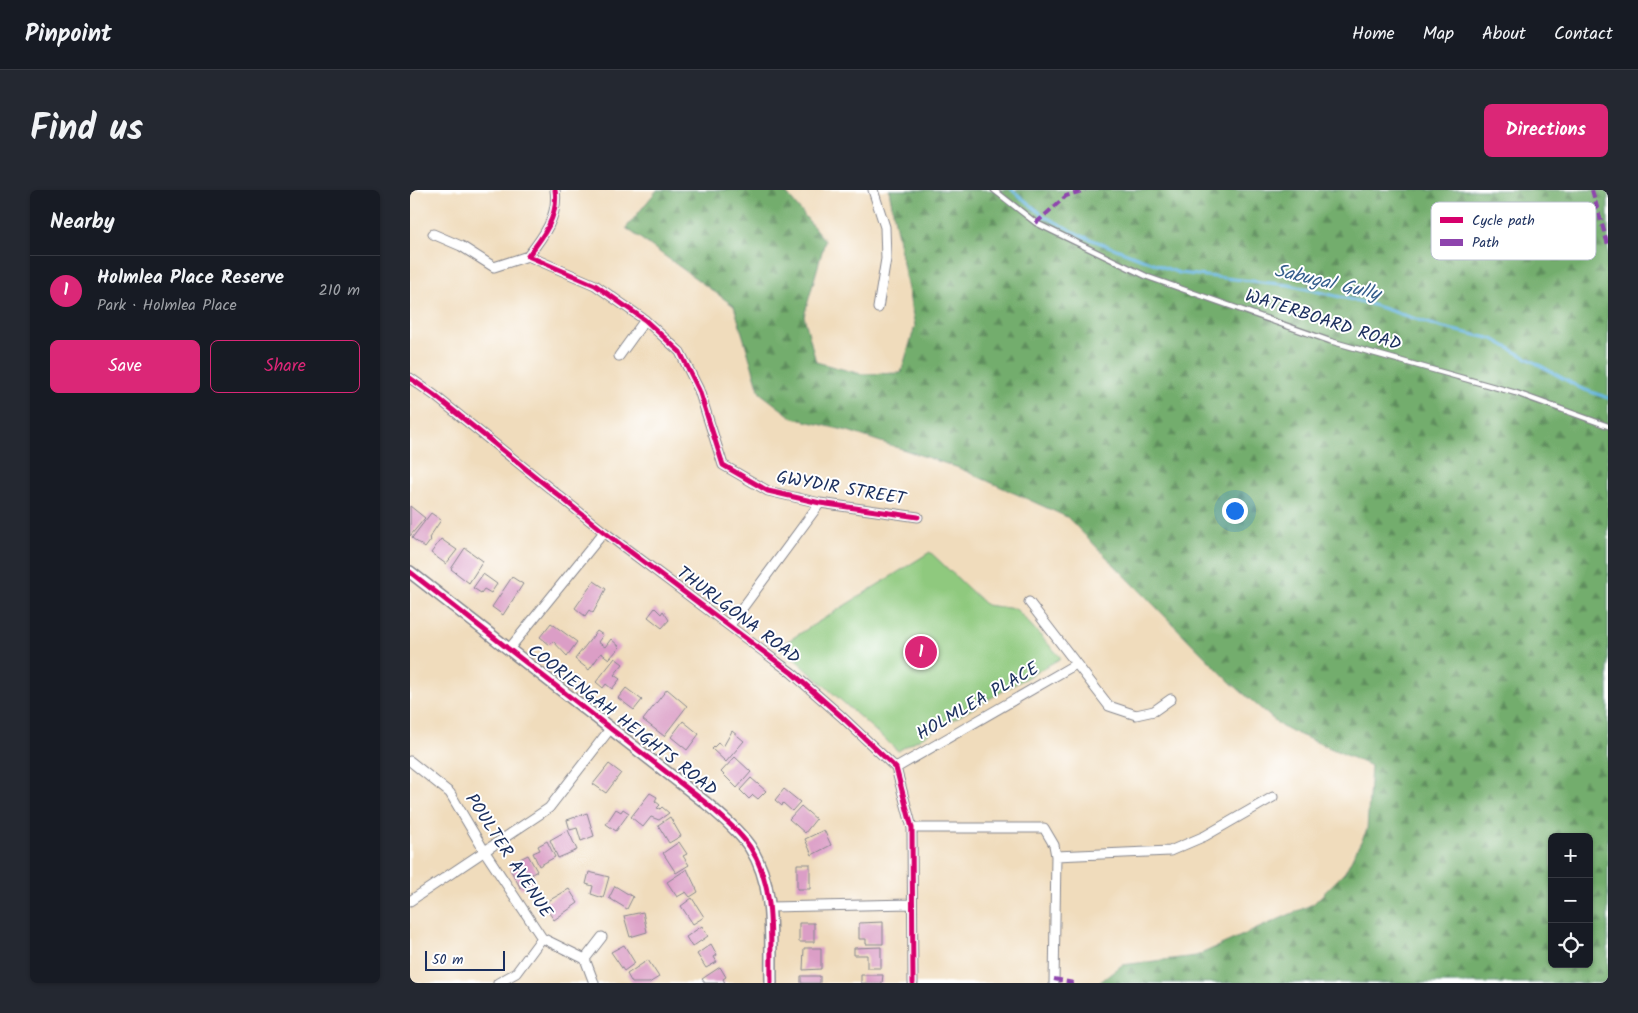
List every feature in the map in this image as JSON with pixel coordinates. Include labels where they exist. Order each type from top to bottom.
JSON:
[{"type":"street","points":[[433,234],[461,246],[494,267],[528,256],[548,230],[556,199],[555,190]]},
{"type":"street","points":[[873,190],[885,227],[886,259],[878,308]]},
{"type":"street","name":"GWYDIR STREET","points":[[528,256],[595,285],[645,320],[680,352],[699,390],[723,465],[768,491],[820,503],[918,517]]},
{"type":"street","points":[[619,356],[645,320]]},
{"type":"street","name":"THURLGONA ROAD","points":[[410,378],[604,532],[730,625],[842,716],[896,768]]},
{"type":"street","points":[[730,625],[820,503]]},
{"type":"street","points":[[509,649],[604,532]]},
{"type":"street","name":"COORIENGAH HEIGHTS ROAD","points":[[410,572],[706,803],[741,836],[749,846],[763,874],[770,907],[770,983]]},
{"type":"street","points":[[1029,602],[1109,706],[1136,715],[1154,712],[1171,699]]},
{"type":"street","name":"HOLMLEA PLACE","points":[[896,768],[1076,664]]},
{"type":"street","points":[[410,900],[549,808],[610,729]]},
{"type":"street","name":"POULTER AVENUE","points":[[410,761],[450,793],[485,852],[542,938],[585,959]]},
{"type":"street","points":[[896,768],[912,828],[913,983]]},
{"type":"street","points":[[1056,856],[1170,851],[1213,832],[1273,797]]},
{"type":"street","points":[[912,828],[1044,828],[1054,845],[1056,856],[1054,983]]},
{"type":"street","points":[[770,907],[911,904]]},
{"type":"street","points":[[594,983],[585,959],[602,937]]},
{"type":"street","points":[[498,983],[516,973],[542,938]]},
{"type":"lane","name":"WATERBOARD ROAD","points":[[994,190],[1036,223],[1148,277],[1328,340],[1516,393],[1608,426]]},
{"type":"green space","points":[[657,190],[774,190],[787,194],[825,241],[804,316],[816,362],[861,374],[901,373],[915,326],[889,190],[1608,190],[1608,983],[1099,983],[1122,965],[1196,956],[1313,904],[1345,872],[1367,830],[1371,766],[1282,727],[1229,681],[1067,517],[959,468],[848,431],[793,418],[760,393],[734,306],[626,228]]},
{"type":"green space","points":[[930,552],[986,605],[1016,609],[1061,658],[898,751],[780,646]]},
{"type":"building","points":[[410,506],[425,518],[410,536]]},
{"type":"building","points":[[431,513],[441,520],[425,548],[412,538]]},
{"type":"building","points":[[441,539],[457,550],[446,564],[431,553]]},
{"type":"building","points":[[465,548],[483,561],[469,583],[451,569]]},
{"type":"building","points":[[483,574],[497,584],[491,593],[484,589],[481,593],[473,588]]},
{"type":"building","points":[[512,577],[523,584],[503,615],[492,607]]},
{"type":"building","points":[[594,581],[606,589],[593,613],[589,610],[585,616],[575,608]]},
{"type":"building","points":[[655,608],[661,614],[663,611],[669,620],[662,628],[648,617]]},
{"type":"building","points":[[551,623],[577,642],[567,656],[553,641],[550,645],[540,637]]},
{"type":"building","points":[[597,631],[603,635],[598,642],[605,647],[611,639],[620,647],[609,659],[601,653],[589,670],[575,659]]},
{"type":"building","points":[[615,658],[623,664],[614,675],[620,679],[612,689],[606,684],[603,688],[596,682]]},
{"type":"building","points":[[626,688],[642,700],[634,710],[618,698]]},
{"type":"building","points":[[667,689],[687,706],[664,736],[643,720]]},
{"type":"building","points":[[683,721],[699,734],[687,750],[671,737]]},
{"type":"building","points":[[732,731],[744,741],[726,762],[712,749],[718,743],[723,747]]},
{"type":"building","points":[[735,757],[751,772],[737,788],[721,772]]},
{"type":"building","points":[[609,764],[621,773],[606,793],[593,784]]},
{"type":"building","points":[[751,778],[766,791],[758,799],[753,795],[749,799],[740,790]]},
{"type":"building","points":[[784,789],[800,802],[792,811],[783,803],[782,806],[775,800]]},
{"type":"building","points":[[650,793],[657,797],[655,801],[660,805],[657,808],[660,809],[662,807],[669,813],[659,820],[651,817],[643,827],[631,817]]},
{"type":"building","points":[[801,806],[816,819],[805,833],[789,819]]},
{"type":"building","points":[[616,809],[621,812],[623,809],[629,813],[616,831],[606,824]]},
{"type":"building","points":[[587,813],[594,836],[581,841],[577,828],[570,830],[567,820]]},
{"type":"building","points":[[670,817],[681,836],[669,843],[658,825]]},
{"type":"building","points":[[568,830],[577,850],[558,858],[550,840]]},
{"type":"building","points":[[824,830],[831,845],[812,855],[805,839]]},
{"type":"building","points":[[547,841],[555,857],[539,866],[533,853],[540,850],[538,846]]},
{"type":"building","points":[[679,842],[687,854],[683,856],[689,865],[676,873],[663,853]]},
{"type":"building","points":[[528,855],[537,871],[532,874],[534,882],[521,889],[510,869],[522,862],[520,859]]},
{"type":"building","points":[[797,864],[810,864],[810,889],[797,889]]},
{"type":"building","points":[[687,869],[698,892],[690,897],[686,892],[677,897],[667,882]]},
{"type":"building","points":[[589,872],[609,877],[603,898],[591,894],[593,886],[586,884]]},
{"type":"building","points":[[615,886],[633,897],[627,909],[609,898]]},
{"type":"building","points":[[569,889],[578,903],[554,920],[543,904]]},
{"type":"building","points":[[692,898],[704,917],[693,924],[681,906]]},
{"type":"building","points":[[643,912],[647,932],[630,937],[624,916]]},
{"type":"building","points":[[883,922],[883,944],[866,944],[866,939],[859,939],[859,923]]},
{"type":"building","points":[[799,923],[814,923],[814,942],[799,942]]},
{"type":"building","points":[[702,926],[708,936],[692,947],[686,937]]},
{"type":"building","points":[[711,944],[717,955],[714,957],[717,962],[706,968],[697,954]]},
{"type":"building","points":[[624,945],[635,963],[624,971],[611,952]]},
{"type":"building","points":[[881,947],[881,968],[867,968],[867,955],[854,955],[854,948]]},
{"type":"building","points":[[804,948],[821,948],[821,969],[803,970]]},
{"type":"building","points":[[648,960],[659,977],[649,983],[632,983],[627,974]]},
{"type":"building","points":[[720,967],[726,977],[723,979],[725,983],[705,983],[702,979]]},
{"type":"building","points":[[861,975],[883,975],[882,983],[861,983]]},
{"type":"building","points":[[801,976],[820,976],[820,983],[801,983]]},
{"type":"waterway","name":"Sabugal Gully","points":[[1012,190],[1044,216],[1082,236],[1179,273],[1289,285],[1370,304],[1440,327],[1493,339],[1580,388],[1608,398]]},
{"type":"marked path","points":[[1036,223],[1066,196],[1085,190]]},
{"type":"marked path","points":[[1592,190],[1595,202]]},
{"type":"marked path","points":[[1596,204],[1608,245]]},
{"type":"marked path","points":[[1054,979],[1074,983]]},
{"type":"cycle path","points":[[555,190],[555,209],[549,226],[528,256],[595,285],[645,320],[680,352],[699,390],[723,465],[768,491],[820,503],[918,517]]},
{"type":"cycle path","points":[[410,378],[434,395],[604,532],[792,673],[896,768],[912,828],[913,983]]},
{"type":"cycle path","points":[[410,572],[706,803],[740,835],[750,847],[758,862],[768,895],[771,930],[771,983]]},
{"type":"place","name":"Holmlea Place Reserve","points":[[921,652]]}]
